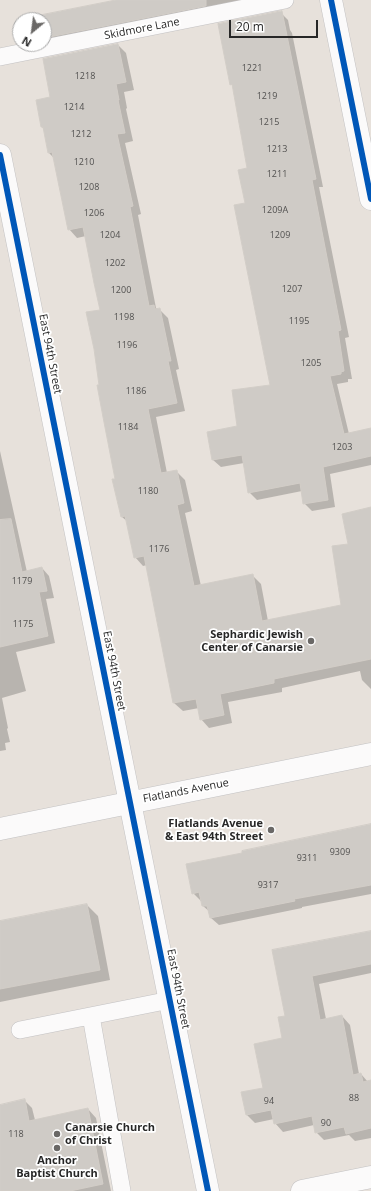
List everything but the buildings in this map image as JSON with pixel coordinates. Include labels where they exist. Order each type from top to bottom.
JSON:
[{"type":"street","points":[[332,0],[371,199]]},
{"type":"street","name":"East 94th Street","points":[[0,155],[208,1191]]},
{"type":"street","name":"Flatlands Avenue","points":[[0,829],[371,754]]},
{"type":"street","points":[[302,1191],[371,1177]]},
{"type":"lane","name":"Skidmore Lane","points":[[0,57],[285,0]]},
{"type":"lane","points":[[20,1030],[170,1000]]},
{"type":"lane","points":[[90,1016],[122,1191]]},
{"type":"cycle path","points":[[331,0],[371,199]]},
{"type":"cycle path","points":[[0,155],[208,1191]]},
{"type":"place","name":"Sephardic Jewish Center of Canarsie","points":[[311,641]]},
{"type":"place","name":"Flatlands Avenue & East 94th Street","points":[[271,830]]},
{"type":"place","name":"Canarsie Church of Christ","points":[[57,1134]]},
{"type":"place","name":"Anchor Baptist Church","points":[[57,1148]]}]
